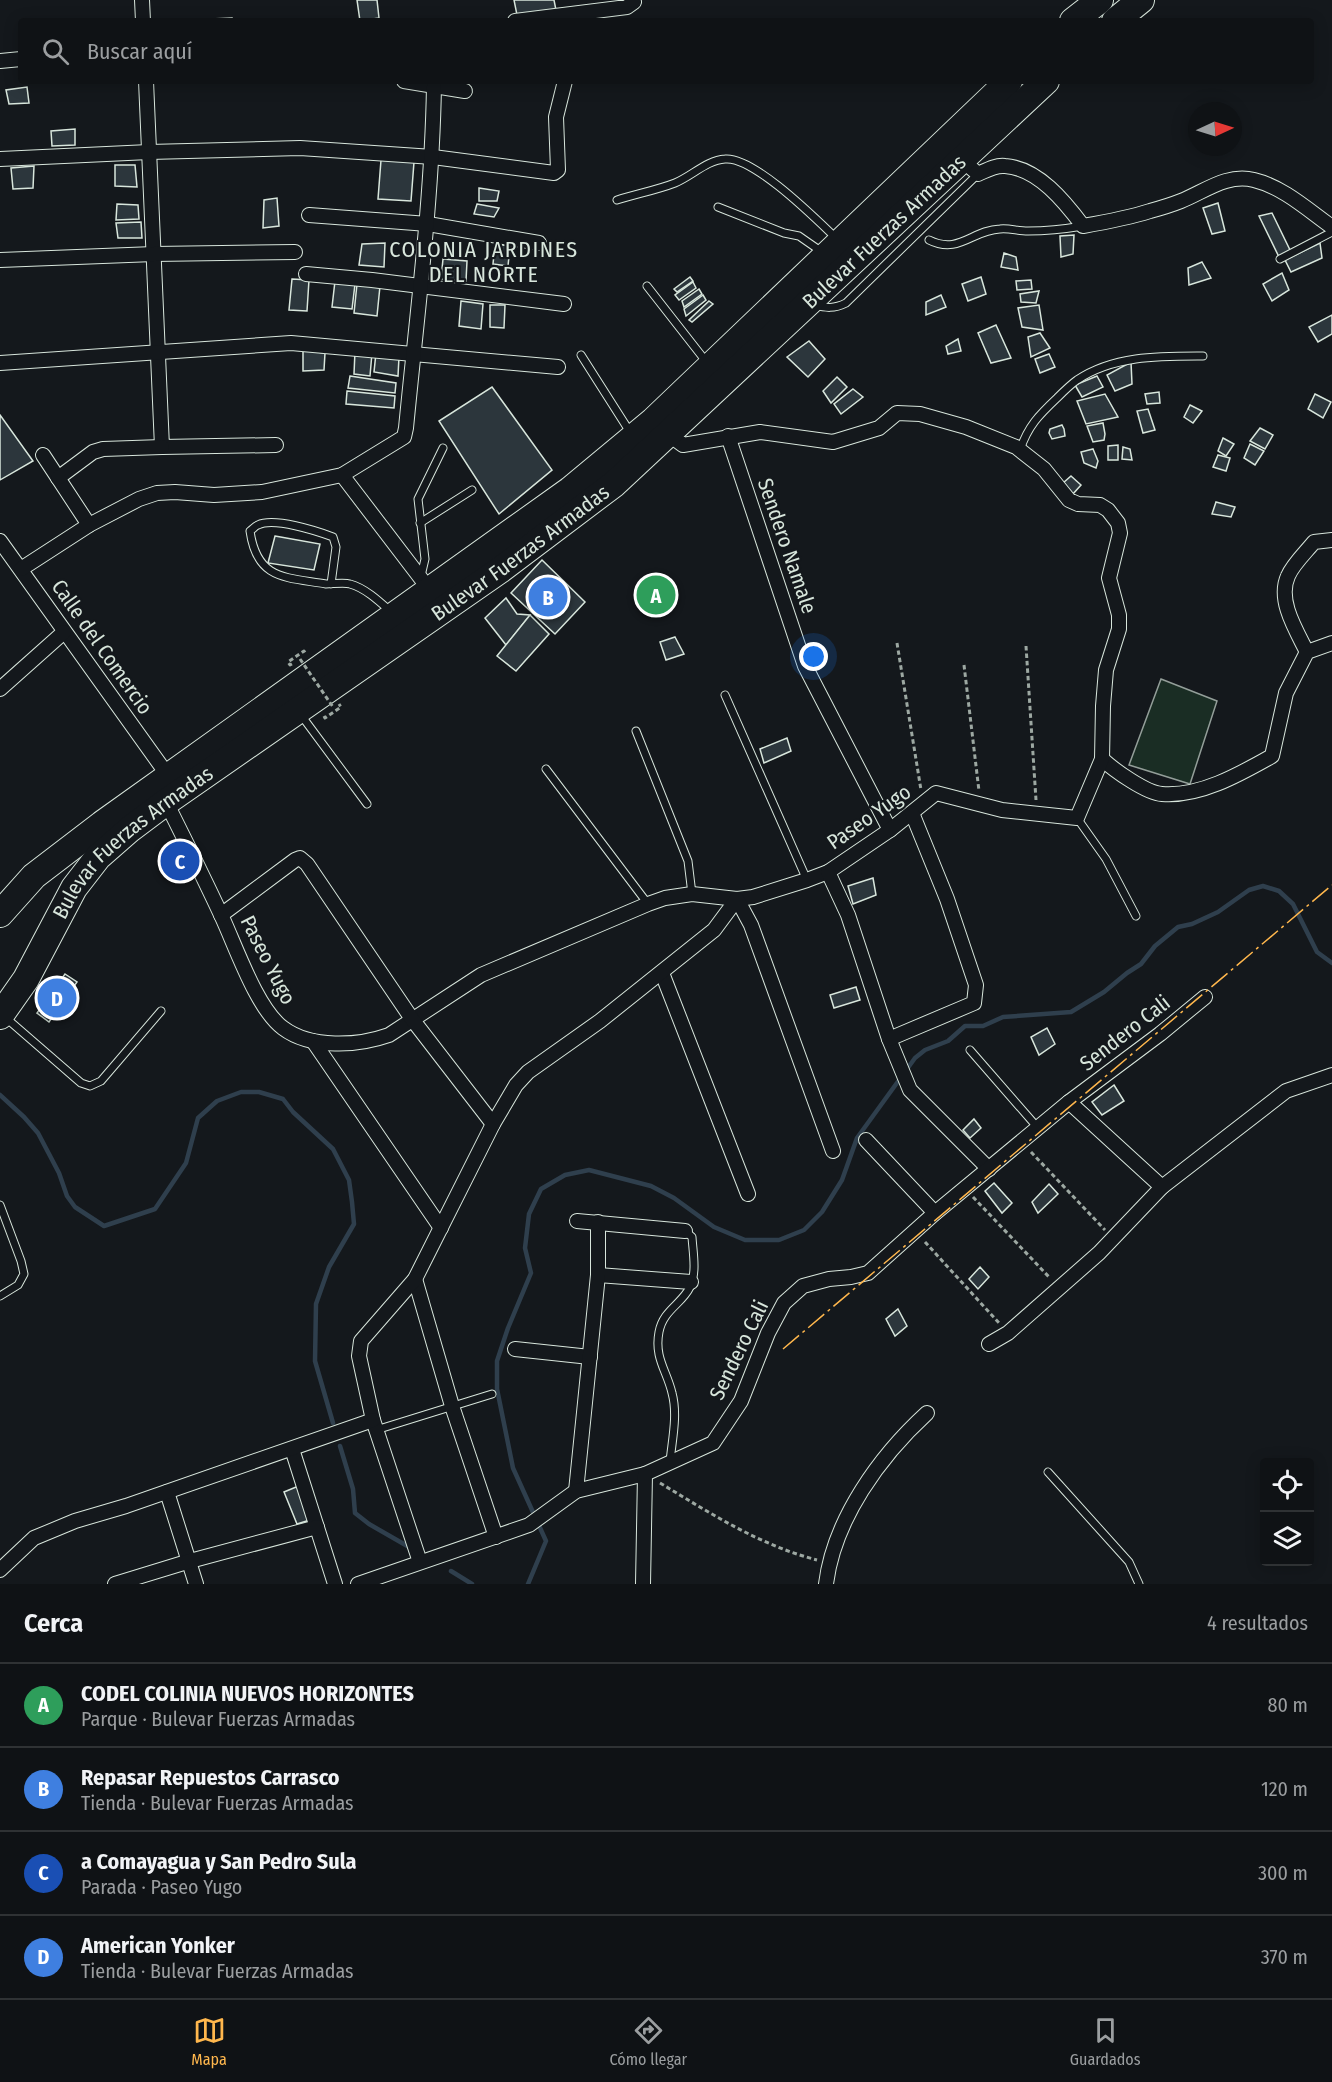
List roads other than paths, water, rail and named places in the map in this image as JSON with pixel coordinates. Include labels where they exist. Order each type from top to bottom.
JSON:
[{"type":"highway","points":[[1077,18],[1100,0]]},
{"type":"highway","points":[[1119,18],[1141,0]]},
{"type":"highway","name":"Bulevar Fuerzas Armadas","points":[[0,1007],[26,979],[74,888],[98,857],[130,829],[168,789],[394,615],[424,584],[570,490],[653,421],[1006,84]]},
{"type":"highway","name":"Bulevar Fuerzas Armadas","points":[[0,914],[34,876],[140,796],[168,789],[297,710],[500,570],[614,484],[808,303],[970,167],[1043,84]]},
{"type":"street","points":[[142,0],[143,18]]},
{"type":"street","points":[[541,18],[627,8],[634,1]]},
{"type":"street","points":[[623,18],[634,1]]},
{"type":"street","points":[[0,61],[18,59]]},
{"type":"street","points":[[146,84],[162,447]]},
{"type":"street","points":[[422,84],[465,91]]},
{"type":"street","points":[[0,159],[300,148],[433,157],[554,173],[558,170],[556,117],[563,84]]},
{"type":"street","points":[[21,569],[89,525],[139,499],[157,493],[175,492],[214,495],[245,494],[342,475],[404,437],[428,225],[433,157],[434,86]]},
{"type":"street","points":[[970,167],[1005,166],[1027,173],[1040,180],[1072,211],[1083,226],[1150,211],[1182,201],[1212,186],[1239,178],[1266,184],[1288,196],[1332,227]]},
{"type":"street","points":[[309,215],[428,225],[539,243]]},
{"type":"street","points":[[0,260],[154,254],[295,252]]},
{"type":"street","points":[[306,274],[564,304]]},
{"type":"street","points":[[0,363],[291,343],[558,367]]},
{"type":"street","points":[[668,434],[683,445],[760,432],[833,442],[879,428],[897,413],[920,414],[966,427],[1020,450],[1044,469],[1070,500],[1078,504],[1100,506],[1108,510],[1118,523],[1120,533],[1109,578],[1119,615],[1119,629],[1106,670],[1102,759],[1077,818]]},
{"type":"street","name":"Sendero Namale","points":[[728,436],[805,666],[890,830]]},
{"type":"street","points":[[58,478],[93,452],[103,449],[276,444]]},
{"type":"street","points":[[43,455],[89,525]]},
{"type":"street","points":[[342,475],[424,584]]},
{"type":"street","points":[[1307,652],[1292,621],[1283,592],[1288,575],[1314,542],[1332,540]]},
{"type":"street","name":"Calle del Comercio","points":[[2,551],[21,569],[168,789]]},
{"type":"street","points":[[0,688],[64,632]]},
{"type":"street","points":[[1102,759],[1123,777],[1161,794],[1198,790],[1236,776],[1272,756],[1286,693],[1307,652],[1332,643]]},
{"type":"street","name":"Paseo Yugo","points":[[168,789],[221,915],[255,989],[274,1021],[294,1035],[313,1041],[346,1043],[389,1035],[481,975],[648,903],[692,894],[753,897],[828,872],[890,830],[936,794],[1002,810],[1077,818]]},
{"type":"street","points":[[889,1039],[974,1003],[976,985],[918,809]]},
{"type":"street","points":[[221,915],[300,858],[307,864],[412,1018],[493,1124]]},
{"type":"street","points":[[828,872],[848,915],[889,1039],[910,1090],[989,1169]]},
{"type":"street","points":[[420,1562],[375,1425],[359,1356],[361,1341],[415,1279],[506,1100],[528,1072],[662,973],[714,930],[737,898],[751,925],[832,1151]]},
{"type":"street","points":[[662,973],[748,1194]]},
{"type":"street","name":"Sendero Cali","points":[[363,1583],[530,1525],[576,1491],[645,1474],[713,1443],[741,1401],[768,1333],[784,1303],[803,1286],[868,1273],[935,1213],[966,1190],[1069,1102],[1205,997]]},
{"type":"street","points":[[313,1041],[441,1228]]},
{"type":"street","points":[[989,1344],[1008,1333],[1113,1239],[1162,1187],[1286,1091],[1332,1075]]},
{"type":"street","points":[[1069,1102],[1162,1187]]},
{"type":"street","points":[[866,1140],[935,1213]]},
{"type":"street","points":[[577,1221],[685,1231]]},
{"type":"street","points":[[576,1491],[598,1275],[598,1222]]},
{"type":"street","points":[[598,1275],[691,1282]]},
{"type":"street","points":[[415,1279],[452,1406],[496,1537]]},
{"type":"street","points":[[515,1349],[590,1358]]},
{"type":"street","points":[[826,1584],[829,1563],[858,1497],[885,1456],[927,1413]]},
{"type":"street","points":[[0,1570],[34,1538],[75,1521],[292,1449],[375,1425]]},
{"type":"street","points":[[292,1449],[335,1584]]},
{"type":"street","points":[[643,1584],[645,1474]]},
{"type":"street","points":[[167,1492],[196,1584]]},
{"type":"street","points":[[115,1584],[317,1527]]},
{"type":"lane","points":[[617,200],[675,183],[726,158],[737,160],[753,167],[775,184],[833,249]]},
{"type":"lane","points":[[718,207],[833,249]]},
{"type":"lane","points":[[929,240],[940,246],[952,245],[981,233],[999,229],[1050,231],[1083,226]]},
{"type":"lane","points":[[1280,259],[1332,232]]},
{"type":"lane","points":[[647,286],[709,366]]},
{"type":"lane","points":[[581,355],[633,437]]},
{"type":"lane","points":[[1020,450],[1025,435],[1036,418],[1077,380],[1094,371],[1124,361],[1156,356],[1203,356]]},
{"type":"lane","points":[[424,584],[425,559],[418,499],[443,448]]},
{"type":"lane","points":[[420,523],[472,490]]},
{"type":"lane","points":[[331,584],[336,547],[333,537],[320,532],[275,523],[259,524],[250,531],[253,548],[265,569],[282,577],[331,584],[350,583],[373,596],[394,615]]},
{"type":"lane","points":[[725,695],[807,880]]},
{"type":"lane","points":[[297,710],[367,804]]},
{"type":"lane","points":[[636,731],[688,861],[692,894]]},
{"type":"lane","points":[[546,769],[648,903]]},
{"type":"lane","points":[[1077,818],[1106,859],[1136,916]]},
{"type":"lane","points":[[0,1007],[81,1083],[90,1086],[101,1081],[160,1011]]},
{"type":"lane","points":[[970,1050],[1038,1128]]},
{"type":"lane","points":[[0,1205],[24,1274],[18,1285],[0,1296]]},
{"type":"lane","points":[[670,1462],[675,1411],[672,1393],[663,1373],[658,1353],[659,1332],[664,1316],[690,1287],[694,1268],[692,1237],[685,1231]]},
{"type":"lane","points":[[375,1425],[492,1394]]},
{"type":"lane","points":[[1048,1472],[1130,1562],[1139,1584]]},
{"type":"waterway","points":[[528,1584],[546,1541],[513,1468],[497,1389],[497,1361],[531,1273],[525,1248],[529,1214],[541,1189],[565,1175],[589,1170],[651,1186],[674,1198],[714,1227],[745,1240],[779,1240],[804,1230],[822,1212],[842,1180],[857,1138],[915,1058],[925,1050],[948,1041],[965,1026],[983,1026],[1003,1017],[1071,1012],[1104,992],[1141,964],[1155,946],[1178,927],[1192,924],[1218,912],[1249,890],[1263,886],[1279,891],[1293,904],[1317,952],[1332,963]]},
{"type":"waterway","points":[[0,1095],[38,1133],[59,1173],[67,1196],[75,1207],[104,1226],[155,1209],[186,1163],[198,1118],[217,1101],[241,1092],[259,1092],[283,1099],[293,1112],[333,1149],[349,1180],[354,1224],[329,1267],[316,1304],[315,1361],[333,1423]]},
{"type":"waterway","points":[[340,1446],[353,1489],[355,1513],[369,1524],[409,1547]]},
{"type":"waterway","points":[[451,1571],[472,1584]]},
{"type":"place","name":"CODEL COLINIA NUEVOS HORIZONTES","points":[[656,595]]},
{"type":"place","name":"Repasar Repuestos Carrasco","points":[[548,597]]},
{"type":"place","name":"a Comayagua y San Pedro Sula","points":[[180,861]]},
{"type":"place","name":"American Yonker","points":[[57,998]]},
{"type":"district","name":"COLONIA JARDINES DEL NORTE","points":[[484,262]]}]
